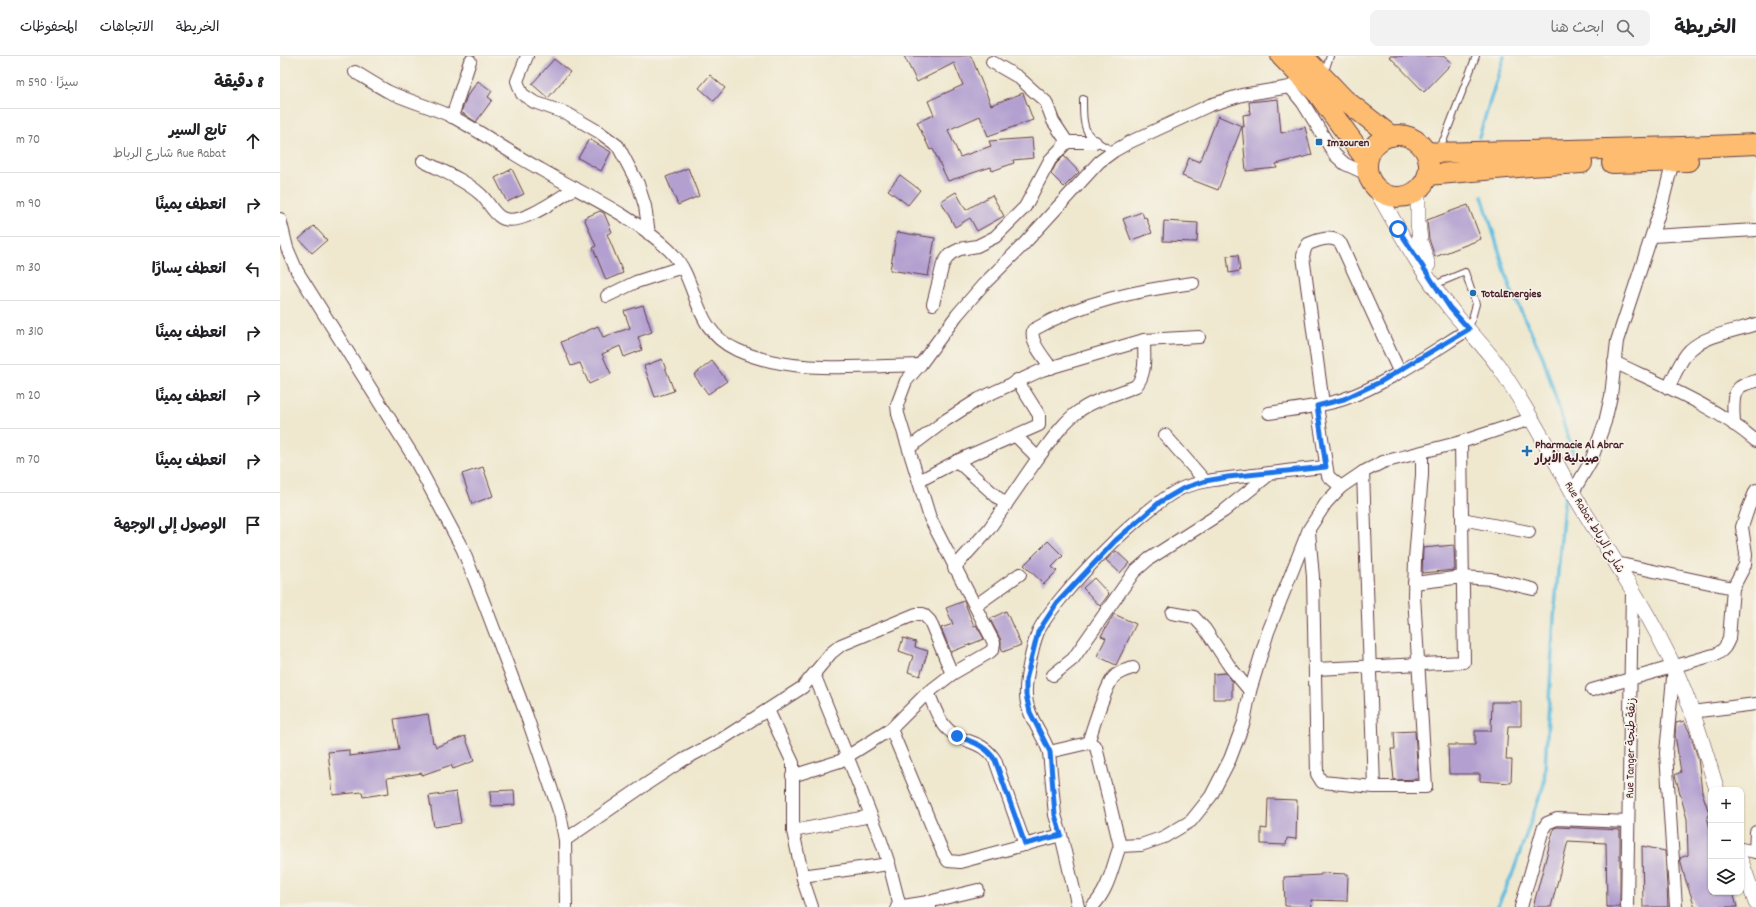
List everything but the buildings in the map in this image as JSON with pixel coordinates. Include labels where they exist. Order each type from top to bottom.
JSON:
[{"type":"highway","points":[[1281,56],[1296,82],[1331,111],[1370,175],[1386,196],[1397,198],[1408,196],[1423,183],[1430,168],[1425,150],[1417,141],[1409,137],[1400,135],[1391,136],[1377,143],[1372,149],[1370,175]]},
{"type":"highway","points":[[1303,56],[1345,100],[1391,136]]},
{"type":"highway","points":[[1425,150],[1457,154],[1518,151],[1675,148],[1756,144]]},
{"type":"highway","points":[[1423,183],[1529,166],[1756,158]]},
{"type":"street","points":[[527,56],[517,81],[522,94],[534,102],[568,114],[599,132],[618,146],[638,184],[645,206],[649,234]]},
{"type":"street","points":[[452,117],[470,61]]},
{"type":"street","points":[[992,62],[1018,76],[1046,102],[1053,121],[1067,142]]},
{"type":"street","points":[[355,72],[386,90],[452,117],[540,170],[575,188],[649,234],[668,249],[678,260],[696,303],[710,330],[718,338],[735,350],[760,359],[792,366],[830,367],[920,365]]},
{"type":"street","points":[[792,776],[818,769],[848,757],[891,729],[928,692],[952,674],[993,649],[994,643],[954,568],[930,518],[898,414],[897,405],[906,381],[920,365],[957,315],[982,286],[1023,245],[1099,162],[1114,151],[1210,105],[1242,95],[1296,82]]},
{"type":"street","points":[[933,304],[943,264],[950,254],[977,246],[996,237],[1025,207],[1050,160],[1067,142],[1096,142]]},
{"type":"street","points":[[424,161],[460,180],[480,193],[499,217],[510,220],[523,218],[575,188]]},
{"type":"street","points":[[1573,492],[1591,461],[1605,422],[1611,396],[1617,341],[1662,204],[1673,161]]},
{"type":"street","name":"Rue Rabat شارع الرباط","points":[[1370,175],[1398,229],[1434,285],[1450,308],[1501,369],[1632,589],[1674,667],[1716,787]]},
{"type":"street","name":"Rue Rabat شارع الرباط","points":[[1423,183],[1418,222],[1420,241],[1434,285]]},
{"type":"street","points":[[280,219],[287,248],[297,271],[413,456],[463,550],[552,786],[560,814],[565,840],[566,907]]},
{"type":"street","points":[[1652,236],[1756,230]]},
{"type":"street","points":[[1341,487],[1328,476],[1326,467],[1303,256],[1304,249],[1308,244],[1331,238],[1338,240],[1341,244],[1399,371]]},
{"type":"street","points":[[607,296],[636,282],[682,267]]},
{"type":"street","points":[[1051,368],[1034,342],[1032,335],[1033,330],[1083,308],[1115,298],[1156,288],[1193,283]]},
{"type":"street","points":[[1668,388],[1689,351],[1697,344],[1710,338],[1756,324]]},
{"type":"street","points":[[1269,413],[1320,405],[1344,399],[1399,371],[1469,329]]},
{"type":"street","points":[[909,448],[946,420],[979,398],[1017,380],[1051,368],[1144,340],[1199,337]]},
{"type":"street","points":[[954,568],[989,528],[1038,458],[1064,424],[1088,405],[1136,386],[1142,380],[1144,371],[1144,340]]},
{"type":"street","points":[[1614,362],[1668,388],[1734,425],[1756,441]]},
{"type":"street","points":[[919,481],[957,461],[1036,428],[1040,422],[1039,415],[1017,380]]},
{"type":"street","points":[[1734,425],[1735,395],[1742,385],[1756,381]]},
{"type":"street","points":[[1120,846],[1141,845],[1164,837],[1197,816],[1211,796],[1230,758],[1244,722],[1250,691],[1268,632],[1308,529],[1326,503],[1341,487],[1363,472],[1383,462],[1461,442],[1532,419]]},
{"type":"street","points":[[1165,435],[1205,481]]},
{"type":"street","points":[[1016,436],[1038,458]]},
{"type":"street","points":[[1316,669],[1369,668],[1464,662],[1461,442]]},
{"type":"street","points":[[1308,529],[1313,576],[1316,669],[1316,769],[1319,778],[1322,782],[1374,787],[1426,787],[1414,583],[1414,559],[1422,474],[1422,452]]},
{"type":"street","points":[[957,461],[1006,505]]},
{"type":"street","points":[[1078,907],[1055,815],[1050,752],[1030,712],[1026,695],[1026,680],[1038,632],[1057,603],[1115,541],[1160,502],[1184,488],[1205,481],[1228,477],[1326,467]]},
{"type":"street","points":[[1363,472],[1374,787]]},
{"type":"street","points":[[1053,675],[1073,659],[1134,572],[1149,559],[1224,510],[1271,473]]},
{"type":"street","points":[[1592,690],[1716,654],[1721,652],[1726,646],[1729,639],[1733,588],[1745,565],[1746,554],[1742,527],[1756,490]]},
{"type":"street","points":[[1462,519],[1529,532]]},
{"type":"street","points":[[1616,563],[1733,588]]},
{"type":"street","points":[[975,606],[1020,574]]},
{"type":"street","points":[[1414,583],[1463,577],[1491,579],[1533,589]]},
{"type":"street","name":"Rue Tanger زنقة طنجة","points":[[1627,907],[1632,678],[1632,589]]},
{"type":"street","points":[[1172,613],[1194,617],[1205,629],[1230,667],[1250,691]]},
{"type":"street","points":[[565,840],[671,768],[768,710],[803,687],[831,653],[841,646],[916,614],[923,614],[930,621],[952,674]]},
{"type":"street","points":[[1674,667],[1666,753],[1676,907]]},
{"type":"street","points":[[1088,743],[1095,721],[1113,678],[1122,672],[1133,668]]},
{"type":"street","points":[[814,674],[889,864],[898,907],[929,905],[978,890]]},
{"type":"street","points":[[928,692],[942,723],[950,732],[982,746],[989,751],[995,760],[1025,844]]},
{"type":"street","points":[[1691,712],[1756,704]]},
{"type":"street","points":[[768,710],[793,763],[793,831],[802,876],[812,907]]},
{"type":"street","points":[[891,729],[943,853],[948,861],[960,862],[1061,835]]},
{"type":"street","points":[[1050,752],[1088,743],[1096,747],[1120,846],[1110,878],[1101,898],[1092,907]]},
{"type":"street","points":[[793,831],[871,816]]},
{"type":"street","points":[[1521,907],[1543,829],[1547,823],[1557,819],[1628,822]]},
{"type":"street","points":[[1744,850],[1756,852],[1756,832]]},
{"type":"street","points":[[802,876],[889,864]]},
{"type":"street","points":[[1744,869],[1756,903]]},
{"type":"lane","points":[[1323,77],[1330,56]]},
{"type":"lane","points":[[1425,150],[1440,145],[1444,139],[1476,56]]},
{"type":"lane","points":[[1083,99],[1083,120],[1087,132],[1096,142],[1114,151]]},
{"type":"lane","points":[[1434,285],[1465,272],[1476,304],[1469,329]]},
{"type":"waterway","points":[[1479,137],[1504,56]]},
{"type":"waterway","points":[[1482,196],[1511,290],[1543,357],[1575,460]]},
{"type":"waterway","points":[[1497,907],[1512,875],[1544,784],[1554,618],[1565,493]]},
{"type":"place","name":"Imzouren","points":[[1319,142]]},
{"type":"place","name":"TotalEnergies","points":[[1473,293]]},
{"type":"place","name":"Pharmacie Al Abrar صيدلية الأبرار","points":[[1527,451]]},
{"type":"route","points":[[957,736],[982,746],[989,751],[995,760],[1025,844],[1061,835],[1055,815],[1050,752],[1046,741],[1036,726],[1030,712],[1026,695],[1026,680],[1038,632],[1057,603],[1090,567],[1115,541],[1160,502],[1184,488],[1205,481],[1228,477],[1252,476],[1326,467],[1317,406],[1344,399],[1380,382],[1469,329],[1450,308],[1398,229]]}]
